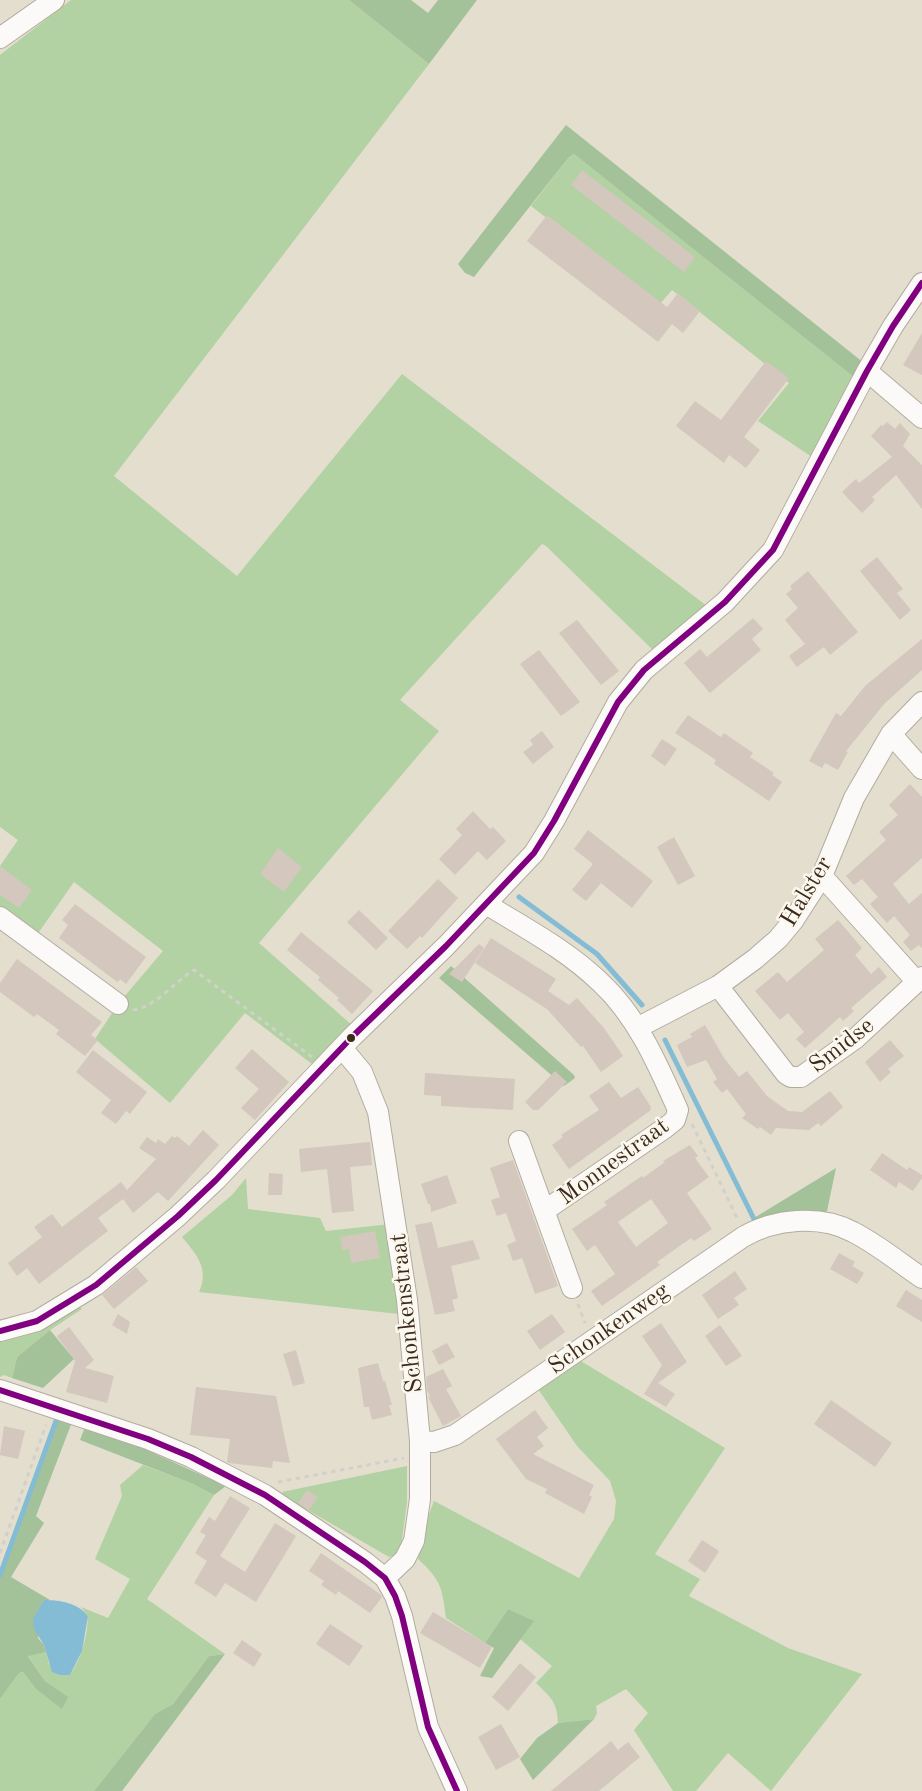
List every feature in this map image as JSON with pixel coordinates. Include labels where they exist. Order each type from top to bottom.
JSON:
[{"type":"street","points":[[0,38],[54,0]]},
{"type":"street","points":[[0,1330],[37,1321],[96,1285],[178,1216],[486,904],[539,845],[618,702],[644,670],[725,602],[773,550],[867,371],[893,326],[922,283]]},
{"type":"street","points":[[867,371],[922,418]]},
{"type":"street","name":"Halster","points":[[637,1028],[718,986],[778,939],[793,921],[822,876],[854,798],[891,734],[922,702]]},
{"type":"street","points":[[891,734],[922,769]]},
{"type":"street","points":[[822,876],[919,979]]},
{"type":"street","name":"Monnestraat","points":[[486,904],[569,957],[601,982],[627,1012],[637,1028],[678,1110],[675,1120],[665,1128],[544,1211]]},
{"type":"street","points":[[0,917],[118,1004]]},
{"type":"street","name":"Smidse","points":[[718,986],[786,1074],[801,1077],[856,1038],[919,979]]},
{"type":"street","name":"Schonkenstraat","points":[[342,1048],[362,1072],[378,1112],[407,1300],[421,1448],[420,1499],[414,1541],[405,1559],[385,1578]]},
{"type":"street","name":"Monnestraat","points":[[519,1141],[572,1288]]},
{"type":"street","name":"Schonkenweg","points":[[421,1448],[455,1435],[746,1235],[767,1227],[800,1221],[831,1225],[852,1231],[922,1278]]},
{"type":"street","points":[[0,1390],[148,1439],[191,1457],[265,1495],[385,1578],[402,1616],[428,1727],[458,1791]]},
{"type":"path","points":[[118,1004],[128,1011],[145,1009],[182,977],[194,970],[325,1067]]},
{"type":"path","points":[[678,1110],[686,1112],[746,1235]]},
{"type":"path","points":[[572,1288],[592,1341]]},
{"type":"path","points":[[0,1553],[52,1407]]},
{"type":"path","points":[[265,1495],[279,1481],[421,1448]]},
{"type":"green space","points":[[71,0],[349,0],[429,64],[114,476],[237,576],[402,374],[707,606],[655,652],[542,544],[400,700],[439,731],[259,943],[354,1027],[316,1067],[245,1013],[170,1103],[95,1039],[118,1004],[163,951],[74,882],[27,949],[0,930],[0,866],[18,840],[0,827],[0,55]]},
{"type":"green space","points":[[349,0],[411,0],[428,13],[438,0],[477,0],[429,64]]},
{"type":"green space","points":[[566,125],[864,363],[855,378],[574,154],[569,157],[474,277],[465,273],[458,264]]},
{"type":"green space","points":[[574,154],[855,378],[812,457],[758,421],[789,383],[672,290],[659,305],[531,206],[569,157]]},
{"type":"green space","points":[[451,966],[575,1078],[564,1086],[439,978]]},
{"type":"green space","points":[[836,1168],[827,1211],[822,1216],[749,1228],[754,1218]]},
{"type":"green space","points":[[246,1178],[248,1209],[320,1218],[326,1231],[391,1224],[399,1314],[199,1292],[203,1276],[200,1262],[182,1237],[232,1195]]},
{"type":"green space","points":[[78,1305],[82,1309],[50,1330],[17,1357],[12,1378],[4,1375],[0,1377],[0,1338],[41,1327]]},
{"type":"green space","points":[[50,1330],[74,1359],[43,1388],[12,1378],[17,1357]]},
{"type":"green space","points":[[579,1360],[725,1448],[655,1554],[700,1579],[689,1596],[788,1648],[862,1674],[771,1791],[728,1753],[696,1791],[673,1791],[634,1730],[648,1713],[626,1689],[596,1706],[597,1713],[594,1719],[558,1723],[552,1700],[536,1683],[552,1666],[520,1639],[533,1621],[508,1609],[485,1643],[446,1618],[443,1599],[436,1579],[418,1559],[426,1522],[434,1501],[579,1578],[614,1519],[616,1501],[610,1481],[577,1446],[538,1389]]},
{"type":"green space","points":[[58,1417],[72,1422],[36,1516],[44,1523],[11,1577],[50,1600],[43,1601],[38,1638],[46,1652],[28,1656],[45,1681],[68,1697],[62,1709],[36,1689],[23,1672],[19,1673],[0,1699],[0,1576]]},
{"type":"green space","points":[[85,1427],[133,1444],[226,1486],[214,1495],[193,1484],[80,1440]]},
{"type":"green space","points":[[143,1465],[193,1484],[214,1495],[147,1599],[225,1654],[209,1656],[173,1704],[155,1714],[94,1791],[0,1791],[0,1699],[19,1673],[23,1672],[36,1689],[62,1708],[67,1697],[45,1681],[28,1655],[46,1652],[49,1664],[60,1675],[70,1675],[81,1654],[86,1632],[88,1616],[81,1607],[108,1618],[130,1579],[95,1559],[122,1496],[120,1485]]},
{"type":"green space","points":[[407,1466],[407,1502],[400,1554],[389,1557],[287,1498],[282,1492]]},
{"type":"green space","points":[[508,1609],[534,1621],[492,1678],[480,1676],[494,1648],[485,1643]]},
{"type":"green space","points":[[225,1654],[122,1791],[94,1791],[155,1714],[173,1704],[209,1656]]},
{"type":"green space","points":[[594,1719],[533,1780],[520,1759],[537,1738],[558,1723]]},
{"type":"water","points":[[44,1600],[68,1603],[79,1608],[88,1616],[82,1651],[70,1675],[52,1672],[44,1645],[34,1629],[33,1619]]},
{"type":"building","points":[[582,170],[695,257],[684,272],[571,185]]},
{"type":"building","points":[[547,215],[667,307],[678,293],[700,311],[683,333],[672,324],[658,342],[527,241]]},
{"type":"building","points":[[922,333],[922,375],[903,365]]},
{"type":"building","points":[[766,361],[789,378],[744,437],[760,450],[746,468],[729,455],[724,463],[676,426],[695,401],[721,420]]},
{"type":"building","points":[[887,422],[895,429],[900,423],[910,434],[903,446],[922,465],[922,509],[896,475],[872,497],[875,500],[862,513],[842,492],[856,479],[859,483],[892,457],[871,436]]},
{"type":"building","points":[[877,557],[903,589],[897,593],[911,610],[900,620],[860,571]]},
{"type":"building","points":[[808,571],[858,632],[830,655],[824,647],[797,667],[789,656],[805,644],[785,620],[798,608],[786,594],[792,589],[790,586]]},
{"type":"building","points":[[753,618],[763,629],[752,639],[761,650],[710,693],[684,663],[700,649],[707,657]]},
{"type":"building","points":[[577,620],[619,671],[601,685],[559,633]]},
{"type":"building","points":[[922,639],[922,670],[885,703],[846,751],[848,752],[838,770],[825,763],[822,768],[809,761],[836,713],[841,716],[865,686]]},
{"type":"building","points":[[539,650],[580,702],[561,716],[520,664]]},
{"type":"building","points":[[688,715],[721,737],[724,733],[753,753],[750,757],[774,773],[772,775],[782,782],[769,801],[714,764],[716,760],[675,733]]},
{"type":"building","points":[[542,731],[554,747],[533,764],[523,752],[533,745],[530,740]]},
{"type":"building","points":[[662,739],[677,749],[665,766],[651,756]]},
{"type":"building","points":[[910,784],[922,797],[922,858],[893,884],[909,904],[922,893],[922,948],[919,945],[911,951],[903,942],[910,935],[894,916],[887,923],[870,904],[878,897],[862,879],[854,885],[846,876],[886,840],[879,832],[898,815],[889,805]]},
{"type":"building","points":[[473,811],[490,829],[493,827],[506,841],[487,860],[478,851],[455,875],[439,859],[462,835],[456,829]]},
{"type":"building","points":[[588,830],[653,881],[632,908],[601,883],[586,901],[572,890],[593,864],[574,849]]},
{"type":"building","points":[[674,837],[695,876],[678,885],[657,847]]},
{"type":"building","points":[[278,848],[302,867],[284,892],[260,874]]},
{"type":"building","points":[[0,866],[32,890],[19,908],[0,895]]},
{"type":"building","points":[[438,879],[458,898],[422,938],[420,936],[407,949],[388,931]]},
{"type":"building","points":[[75,904],[146,957],[126,984],[120,979],[116,981],[59,938],[68,925],[62,920]]},
{"type":"building","points":[[359,910],[388,938],[376,950],[347,922]]},
{"type":"building","points":[[838,920],[862,948],[855,955],[871,974],[879,967],[887,977],[851,1008],[854,1011],[843,1021],[840,1017],[805,1048],[796,1039],[804,1032],[788,1013],[780,1020],[755,991],[778,972],[787,982],[824,950],[815,939]]},
{"type":"building","points":[[301,932],[373,991],[352,1014],[337,1000],[339,998],[318,980],[320,977],[287,950]]},
{"type":"building","points":[[491,938],[556,979],[548,991],[569,1005],[577,998],[604,1028],[623,1056],[601,1072],[583,1046],[581,1047],[547,1009],[475,963]]},
{"type":"building","points":[[479,944],[484,948],[462,982],[449,974]]},
{"type":"building","points":[[17,959],[102,1022],[91,1035],[98,1040],[85,1056],[56,1034],[59,1030],[37,1014],[34,1017],[0,992],[0,983]]},
{"type":"building","points":[[705,1025],[724,1058],[739,1077],[747,1071],[767,1096],[788,1111],[802,1112],[830,1091],[843,1107],[821,1126],[818,1123],[809,1130],[776,1128],[771,1135],[760,1127],[758,1129],[742,1118],[746,1114],[727,1089],[722,1093],[713,1082],[717,1079],[706,1060],[687,1067],[677,1045],[692,1037],[690,1034]]},
{"type":"building","points":[[890,1040],[904,1056],[888,1069],[891,1072],[880,1082],[865,1062]]},
{"type":"building","points":[[252,1049],[289,1082],[255,1120],[241,1108],[259,1089],[235,1068]]},
{"type":"building","points":[[93,1050],[147,1092],[130,1114],[126,1111],[116,1124],[101,1113],[111,1100],[76,1072]]},
{"type":"building","points":[[555,1071],[567,1082],[538,1110],[533,1110],[525,1102]]},
{"type":"building","points":[[425,1073],[515,1079],[513,1110],[441,1106],[441,1096],[424,1095]]},
{"type":"building","points":[[609,1082],[621,1098],[638,1087],[651,1110],[569,1169],[552,1145],[563,1137],[561,1135],[599,1110],[589,1096]]},
{"type":"building","points":[[203,1130],[219,1145],[168,1201],[158,1192],[133,1213],[123,1199],[98,1218],[108,1231],[39,1284],[27,1268],[17,1276],[8,1263],[42,1237],[34,1227],[52,1214],[62,1227],[121,1182],[127,1190],[156,1159],[139,1148],[147,1137],[156,1143],[158,1139],[165,1144],[172,1136],[175,1138],[177,1136],[189,1146]]},
{"type":"building","points":[[370,1142],[372,1165],[350,1167],[354,1211],[332,1213],[327,1169],[301,1172],[299,1149]]},
{"type":"building","points":[[690,1145],[698,1156],[695,1158],[709,1177],[687,1193],[712,1229],[694,1241],[691,1238],[657,1262],[660,1265],[602,1306],[591,1291],[615,1274],[595,1245],[587,1251],[572,1229],[607,1205],[604,1202],[642,1176],[643,1178],[665,1162],[663,1161]],"holes":[[[651,1199],[668,1223],[636,1247],[618,1222]]]},
{"type":"building","points":[[882,1153],[907,1170],[909,1167],[922,1175],[913,1191],[899,1182],[896,1188],[870,1170]]},
{"type":"building","points":[[513,1160],[558,1286],[535,1294],[522,1258],[513,1261],[507,1245],[516,1241],[506,1213],[497,1216],[491,1200],[500,1197],[490,1168]]},
{"type":"building","points":[[269,1173],[283,1174],[282,1195],[268,1195]]},
{"type":"building","points":[[447,1175],[457,1203],[431,1212],[421,1184]]},
{"type":"building","points":[[432,1222],[438,1248],[473,1240],[480,1259],[451,1266],[458,1298],[452,1300],[455,1311],[435,1315],[415,1225]]},
{"type":"building","points":[[375,1231],[380,1258],[351,1263],[349,1249],[342,1250],[340,1237]]},
{"type":"building","points":[[839,1253],[855,1262],[852,1266],[864,1273],[857,1284],[830,1269]]},
{"type":"building","points":[[136,1267],[148,1281],[114,1309],[102,1295]]},
{"type":"building","points":[[735,1271],[747,1289],[734,1298],[739,1305],[718,1319],[702,1295]]},
{"type":"building","points":[[906,1290],[922,1300],[922,1322],[896,1306]]},
{"type":"building","points":[[118,1314],[130,1322],[127,1334],[112,1325]]},
{"type":"building","points":[[552,1314],[565,1332],[540,1350],[527,1331]]},
{"type":"building","points":[[661,1323],[687,1362],[658,1383],[675,1394],[666,1407],[644,1394],[662,1365],[642,1336]]},
{"type":"building","points":[[720,1325],[742,1356],[726,1366],[705,1336]]},
{"type":"building","points":[[69,1327],[94,1360],[85,1368],[114,1376],[107,1403],[66,1392],[75,1361],[57,1336]]},
{"type":"building","points":[[447,1343],[455,1357],[439,1365],[432,1351]]},
{"type":"building","points":[[296,1350],[305,1383],[293,1386],[283,1354]]},
{"type":"building","points":[[378,1363],[392,1405],[389,1405],[392,1415],[372,1420],[369,1407],[364,1407],[358,1368]]},
{"type":"building","points":[[443,1369],[452,1386],[446,1389],[461,1416],[443,1426],[428,1397],[430,1396],[426,1377]]},
{"type":"building","points":[[196,1387],[276,1396],[290,1463],[273,1461],[272,1468],[229,1463],[227,1462],[230,1439],[190,1435]]},
{"type":"building","points":[[831,1400],[892,1443],[875,1467],[814,1424]]},
{"type":"building","points":[[535,1410],[548,1428],[537,1437],[544,1446],[533,1454],[594,1485],[589,1495],[592,1497],[584,1514],[545,1493],[547,1489],[526,1479],[496,1439]]},
{"type":"building","points":[[4,1426],[25,1431],[18,1459],[0,1455]]},
{"type":"building","points":[[307,1490],[318,1497],[309,1510],[298,1503]]},
{"type":"building","points":[[230,1496],[250,1508],[220,1556],[245,1572],[275,1523],[296,1536],[256,1602],[225,1583],[216,1597],[194,1583],[207,1561],[195,1553],[206,1535],[200,1532],[209,1517],[215,1521]]},
{"type":"building","points":[[702,1540],[719,1551],[705,1573],[688,1561]]},
{"type":"building","points":[[321,1553],[380,1594],[382,1597],[370,1613],[338,1591],[336,1595],[321,1585],[324,1581],[309,1571]]},
{"type":"building","points":[[433,1612],[492,1647],[480,1668],[420,1633]]},
{"type":"building","points":[[330,1624],[363,1646],[349,1666],[316,1644]]},
{"type":"building","points":[[242,1640],[262,1654],[254,1667],[233,1653]]},
{"type":"building","points":[[520,1663],[536,1677],[508,1711],[492,1697]]},
{"type":"building","points":[[501,1724],[520,1757],[496,1770],[478,1737]]},
{"type":"building","points":[[611,1741],[618,1750],[628,1742],[640,1757],[599,1791],[551,1791]]},
{"type":"waterway","points":[[519,897],[597,954],[642,1005]]},
{"type":"waterway","points":[[665,1040],[754,1219]]},
{"type":"waterway","points":[[0,1575],[57,1418]]},
{"type":"transit line","points":[[0,1331],[37,1321],[96,1285],[178,1216],[216,1180],[352,1037],[446,946],[534,853],[554,821],[618,702],[644,670],[725,602],[773,550],[867,371],[893,326],[922,283]]},
{"type":"transit line","points":[[0,1390],[148,1439],[191,1457],[265,1495],[385,1578],[402,1616],[428,1727],[457,1791]]}]
